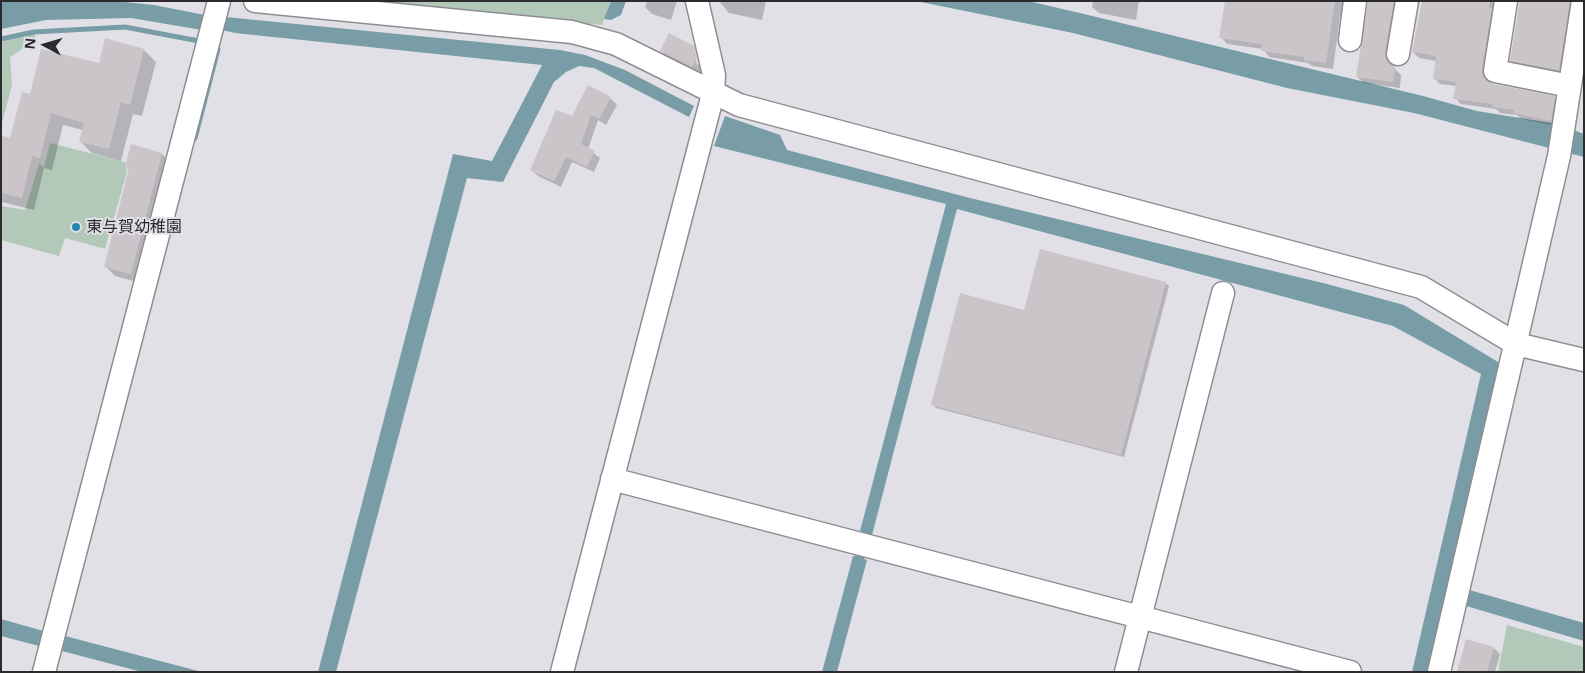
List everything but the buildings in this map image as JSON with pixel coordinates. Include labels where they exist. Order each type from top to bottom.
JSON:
[{"type":"street","points":[[44,672],[219,1]]},
{"type":"street","points":[[255,1],[572,32],[613,43],[713,94],[739,105],[1421,287],[1516,344],[1584,360]]},
{"type":"street","points":[[562,672],[713,94],[714,75],[697,1]]},
{"type":"street","points":[[1350,40],[1356,1]]},
{"type":"street","points":[[1398,54],[1407,1]]},
{"type":"street","points":[[1506,1],[1495,71],[1570,86]]},
{"type":"street","points":[[1439,672],[1558,156],[1583,1]]},
{"type":"street","points":[[1126,672],[1223,293]]},
{"type":"street","points":[[612,479],[1350,672]]},
{"type":"green space","points":[[349,1],[611,1],[602,25]]},
{"type":"green space","points":[[35,34],[35,41],[10,57],[12,85],[1,127],[1,42]]},
{"type":"green space","points":[[50,143],[125,162],[127,172],[105,249],[65,238],[59,256],[1,240],[1,206],[25,210],[39,164],[44,167]]},
{"type":"green space","points":[[1507,625],[1584,647],[1584,672],[1498,672]]},
{"type":"water","points":[[1,1],[115,1],[154,5],[205,15],[202,30],[131,18],[46,20],[1,29]]},
{"type":"water","points":[[611,1],[626,1],[621,15],[611,20],[604,19]]},
{"type":"water","points":[[916,1],[1028,1],[1423,96],[1477,111],[1557,124],[1584,134],[1584,157],[1414,113],[1287,88],[1073,33]]},
{"type":"water","points":[[226,17],[560,50],[585,55],[625,70],[694,106],[689,117],[594,68],[579,66],[566,72],[554,82],[503,182],[467,178],[336,672],[318,672],[453,154],[492,161],[542,65],[235,33],[222,30]]},
{"type":"water","points":[[725,116],[780,135],[787,150],[970,198],[1327,284],[1404,305],[1498,362],[1500,370],[1431,672],[1412,672],[1481,374],[1393,326],[957,209],[872,535],[864,559],[867,560],[837,672],[822,672],[853,556],[855,556],[862,532],[860,531],[946,204],[714,146]]},
{"type":"water","points":[[1466,589],[1584,623],[1584,641],[1463,605]]},
{"type":"water","points":[[1,619],[47,632],[43,647],[1,636]]},
{"type":"water","points":[[65,636],[202,672],[142,672],[62,651]]},
{"type":"waterway","points":[[1,39],[34,32],[125,27],[199,41]]},
{"type":"waterway","points":[[195,138],[218,49]]},
{"type":"place","name":"東与賀幼稚園","points":[[76,227]]}]
